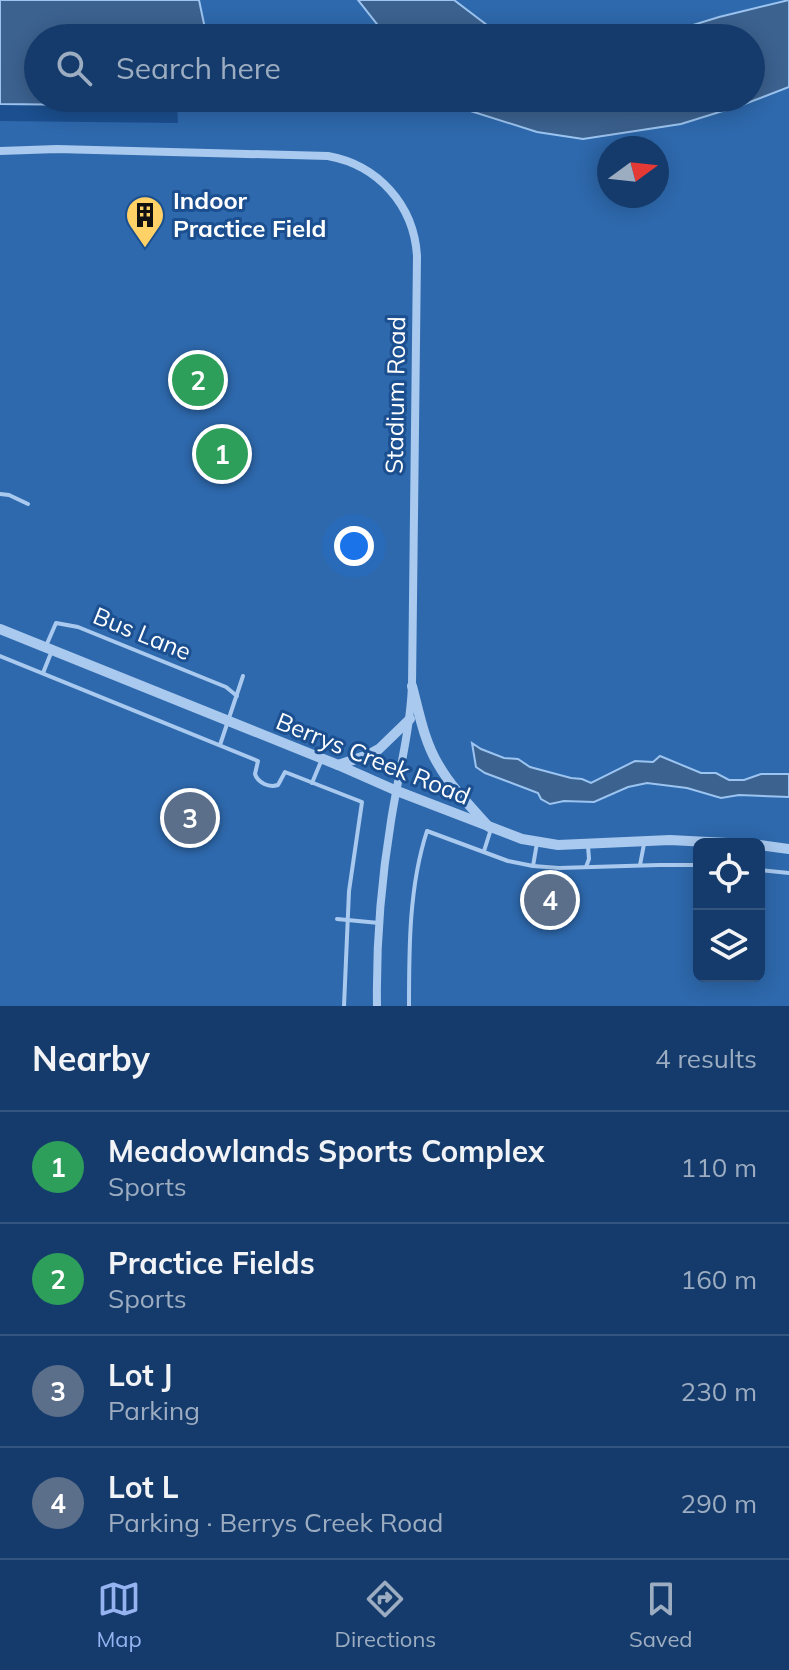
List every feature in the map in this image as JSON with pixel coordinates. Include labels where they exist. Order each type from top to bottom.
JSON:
[{"type":"street","name":"Stadium Road","points":[[0,151],[57,149],[328,156],[360,166],[382,181],[395,195],[411,223],[417,256],[412,686],[410,719],[388,844],[379,923],[377,1006]]},
{"type":"street","name":"Berrys Creek Road","points":[[0,629],[491,829],[537,843],[693,842]]},
{"type":"street","points":[[412,686],[425,735],[437,763],[491,829]]},
{"type":"street","points":[[338,765],[385,745],[410,719]]},
{"type":"street","points":[[765,846],[789,849]]},
{"type":"lane","points":[[0,494],[28,504]]},
{"type":"lane","name":"Bus Lane","points":[[49,648],[56,623],[78,627],[226,687],[237,696]]},
{"type":"lane","points":[[43,673],[49,648]]},
{"type":"lane","points":[[0,656],[258,761],[255,774],[266,785],[278,785],[285,772],[362,802],[347,920],[344,1006]]},
{"type":"lane","points":[[220,745],[243,676]]},
{"type":"lane","points":[[312,783],[322,759]]},
{"type":"lane","points":[[484,851],[491,829]]},
{"type":"lane","points":[[409,1006],[412,913],[418,856],[427,831],[508,861],[533,866],[693,865]]},
{"type":"lane","points":[[640,865],[645,841]]},
{"type":"lane","points":[[533,866],[537,843]]},
{"type":"lane","points":[[586,867],[588,844]]},
{"type":"lane","points":[[765,871],[789,873]]},
{"type":"lane","points":[[337,919],[379,923]]},
{"type":"shaded area","points":[[0,0],[199,0],[204,24],[24,24],[24,104],[0,104]]},
{"type":"shaded area","points":[[199,0],[358,0],[377,24],[204,24]]},
{"type":"shaded area","points":[[358,0],[454,0],[486,24],[377,24]]},
{"type":"shaded area","points":[[454,0],[789,0],[696,24],[486,24]]},
{"type":"shaded area","points":[[789,0],[789,87],[765,96],[765,24],[696,24]]},
{"type":"shaded area","points":[[789,87],[789,1006],[0,1006],[0,121],[178,123],[177,112],[474,112],[537,132],[583,139],[597,137],[597,208],[669,208],[669,136],[603,136],[681,124],[720,112],[765,112],[765,96]]},
{"type":"shaded area","points":[[474,112],[720,112],[681,124],[583,139],[537,132]]},
{"type":"shaded area","points":[[472,743],[504,758],[518,759],[530,767],[591,783],[635,761],[653,762],[660,756],[701,773],[716,773],[729,780],[744,780],[761,774],[789,774],[789,797],[739,795],[721,798],[687,788],[647,783],[628,787],[594,802],[550,804],[538,793],[476,767]]},
{"type":"place","name":"Indoor Practice Field","points":[[145,249]]},
{"type":"place","name":"Practice Fields","points":[[198,380]]},
{"type":"place","name":"Meadowlands Sports Complex","points":[[222,454]]},
{"type":"place","name":"Lot J","points":[[190,818]]},
{"type":"place","name":"Lot L","points":[[550,900]]}]
